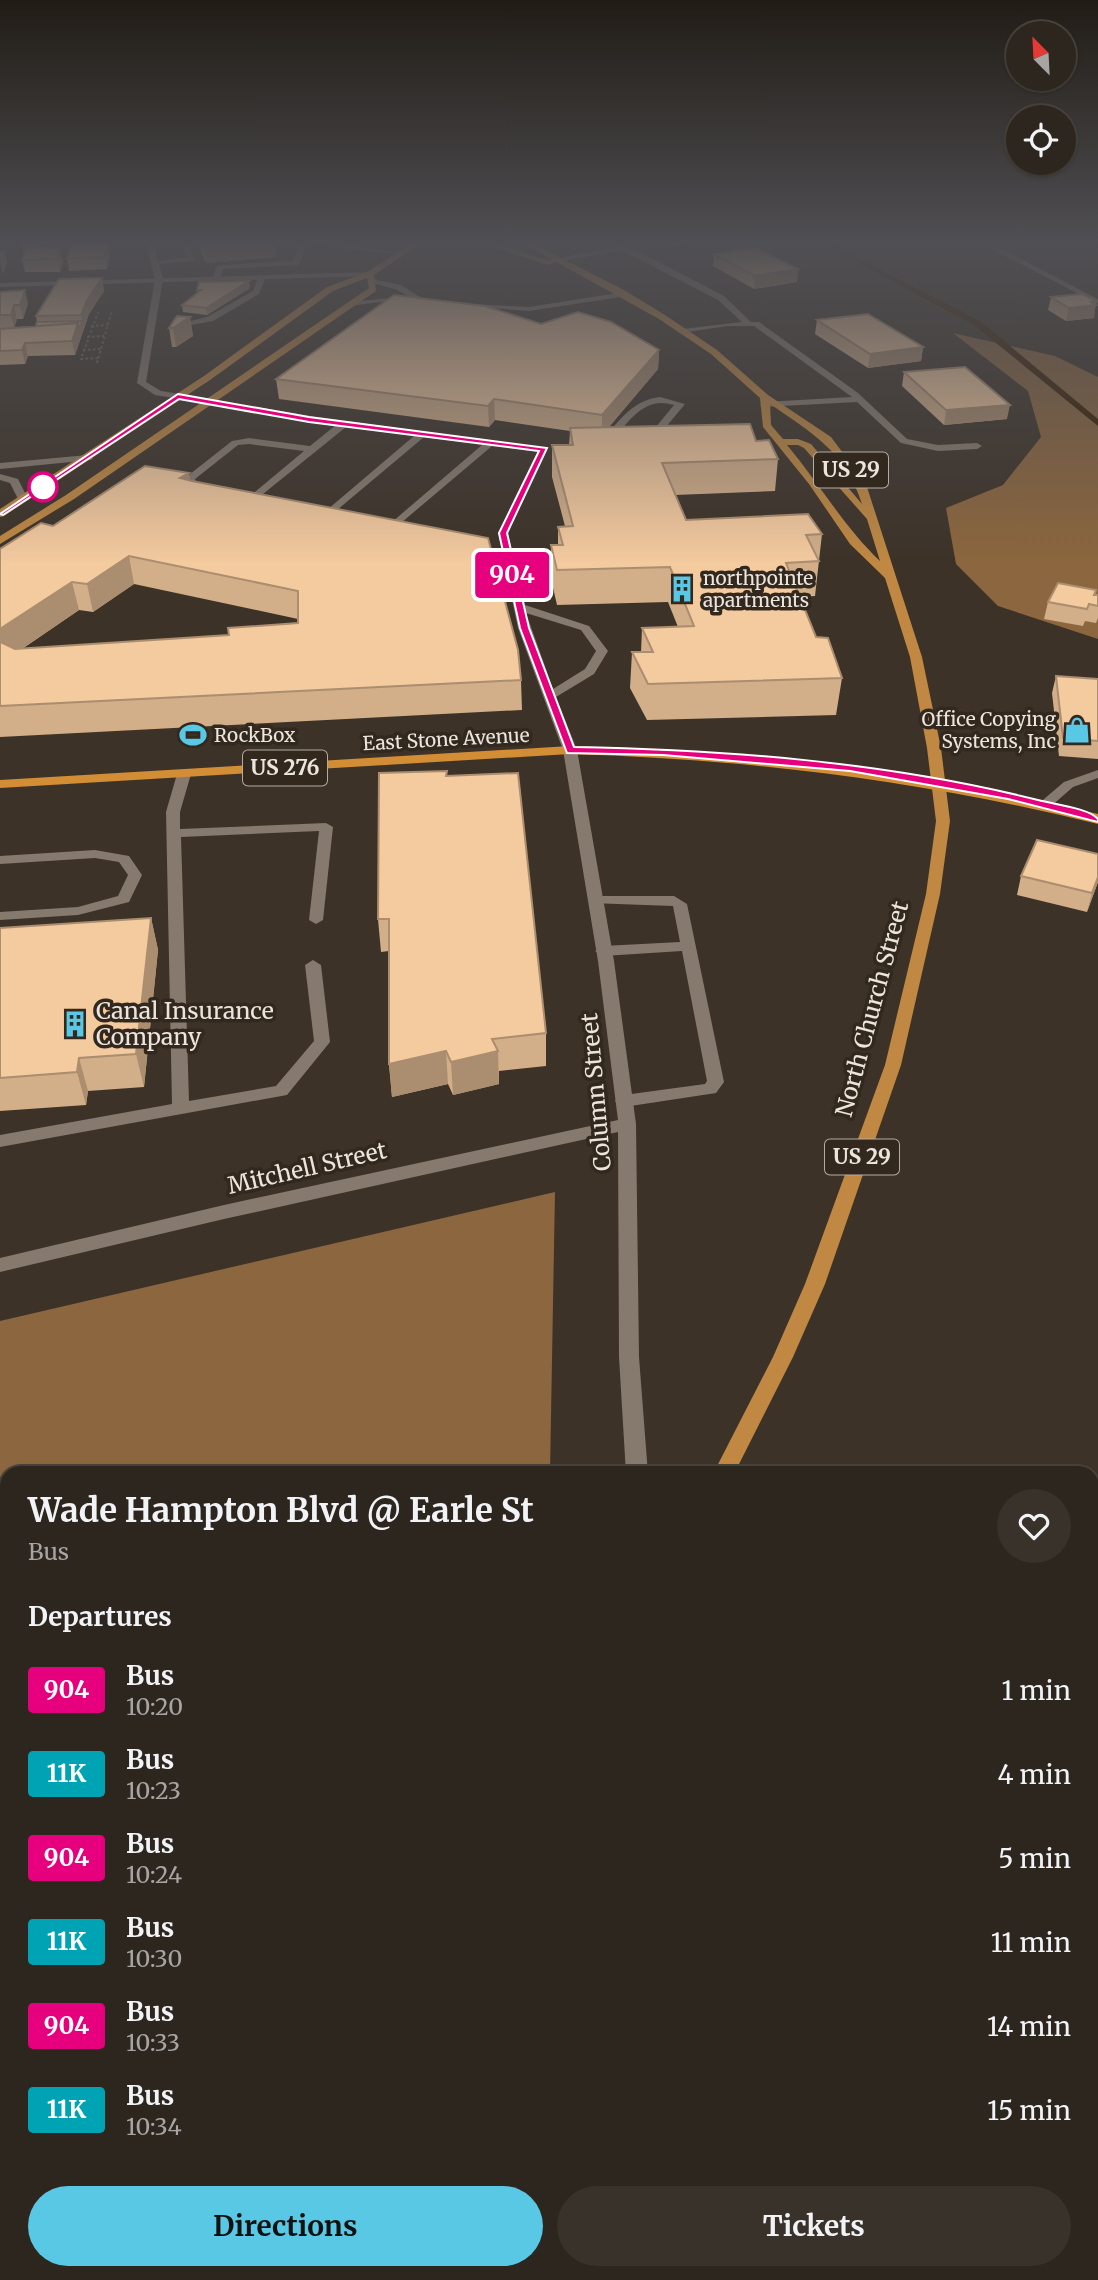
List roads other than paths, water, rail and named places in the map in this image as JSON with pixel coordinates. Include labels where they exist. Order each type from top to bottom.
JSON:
[{"type":"highway","name":"East Stone Avenue","points":[[0,785],[570,750],[663,752],[850,768],[1044,805],[1098,819]]},
{"type":"main road","points":[[0,514],[88,458],[243,350]]},
{"type":"main road","points":[[0,541],[285,350]]},
{"type":"main road","name":"North Church Street","points":[[712,350],[768,402],[828,439],[861,484],[916,657],[934,748],[943,821],[933,894],[893,1065],[858,1167],[783,1357],[727,1466]]},
{"type":"main road","name":"North Church Street","points":[[768,402],[766,425],[813,482],[854,542],[890,577]]},
{"type":"main road","points":[[780,442],[803,442],[815,451],[836,481],[871,521]]},
{"type":"street","points":[[147,350],[141,383],[158,393],[344,424],[544,450],[558,449]]},
{"type":"street","points":[[794,350],[859,399],[904,441],[938,448],[977,446]]},
{"type":"street","points":[[768,402],[859,399]]},
{"type":"street","points":[[618,447],[616,430],[642,401],[670,400],[680,404],[656,433],[659,446]]},
{"type":"street","points":[[228,507],[344,424]]},
{"type":"street","points":[[315,526],[422,434]]},
{"type":"street","points":[[251,513],[197,496],[190,478],[235,443],[249,441],[312,449]]},
{"type":"street","points":[[766,443],[780,442]]},
{"type":"street","points":[[379,538],[490,443]]},
{"type":"street","points":[[645,447],[672,446]]},
{"type":"street","points":[[606,448],[632,447]]},
{"type":"street","name":"Column Street","points":[[544,450],[503,533],[520,607],[570,750],[603,951],[627,1124],[629,1357],[636,1466]]},
{"type":"street","points":[[0,466],[88,458]]},
{"type":"street","points":[[0,477],[14,481],[23,499]]},
{"type":"street","points":[[302,524],[328,529]]},
{"type":"street","points":[[366,536],[392,541]]},
{"type":"street","points":[[495,553],[508,554]]},
{"type":"street","points":[[493,583],[552,586]]},
{"type":"street","points":[[520,607],[585,628],[601,651],[590,671],[550,696]]},
{"type":"street","points":[[181,1109],[176,834],[173,812],[184,774]]},
{"type":"street","points":[[1044,805],[1064,786],[1084,776],[1098,774]]},
{"type":"street","points":[[176,834],[326,827],[316,920]]},
{"type":"street","points":[[0,860],[95,854],[124,859],[135,875],[124,899],[79,911],[0,916]]},
{"type":"street","points":[[595,900],[674,900],[680,904],[716,1082],[710,1089],[624,1101]]},
{"type":"street","points":[[603,951],[689,946]]},
{"type":"street","points":[[0,1141],[281,1091],[322,1042],[313,965]]},
{"type":"street","name":"Mitchell Street","points":[[0,1265],[278,1199],[627,1124]]},
{"type":"waterway","points":[[1010,350],[1098,423]]},
{"type":"place","name":"northpointe apartments","points":[[682,589]]},
{"type":"place","name":"Office Copying Systems, Inc","points":[[1077,730]]},
{"type":"place","name":"RockBox","points":[[193,735]]},
{"type":"place","name":"Canal Insurance Company","points":[[75,1024]]}]
